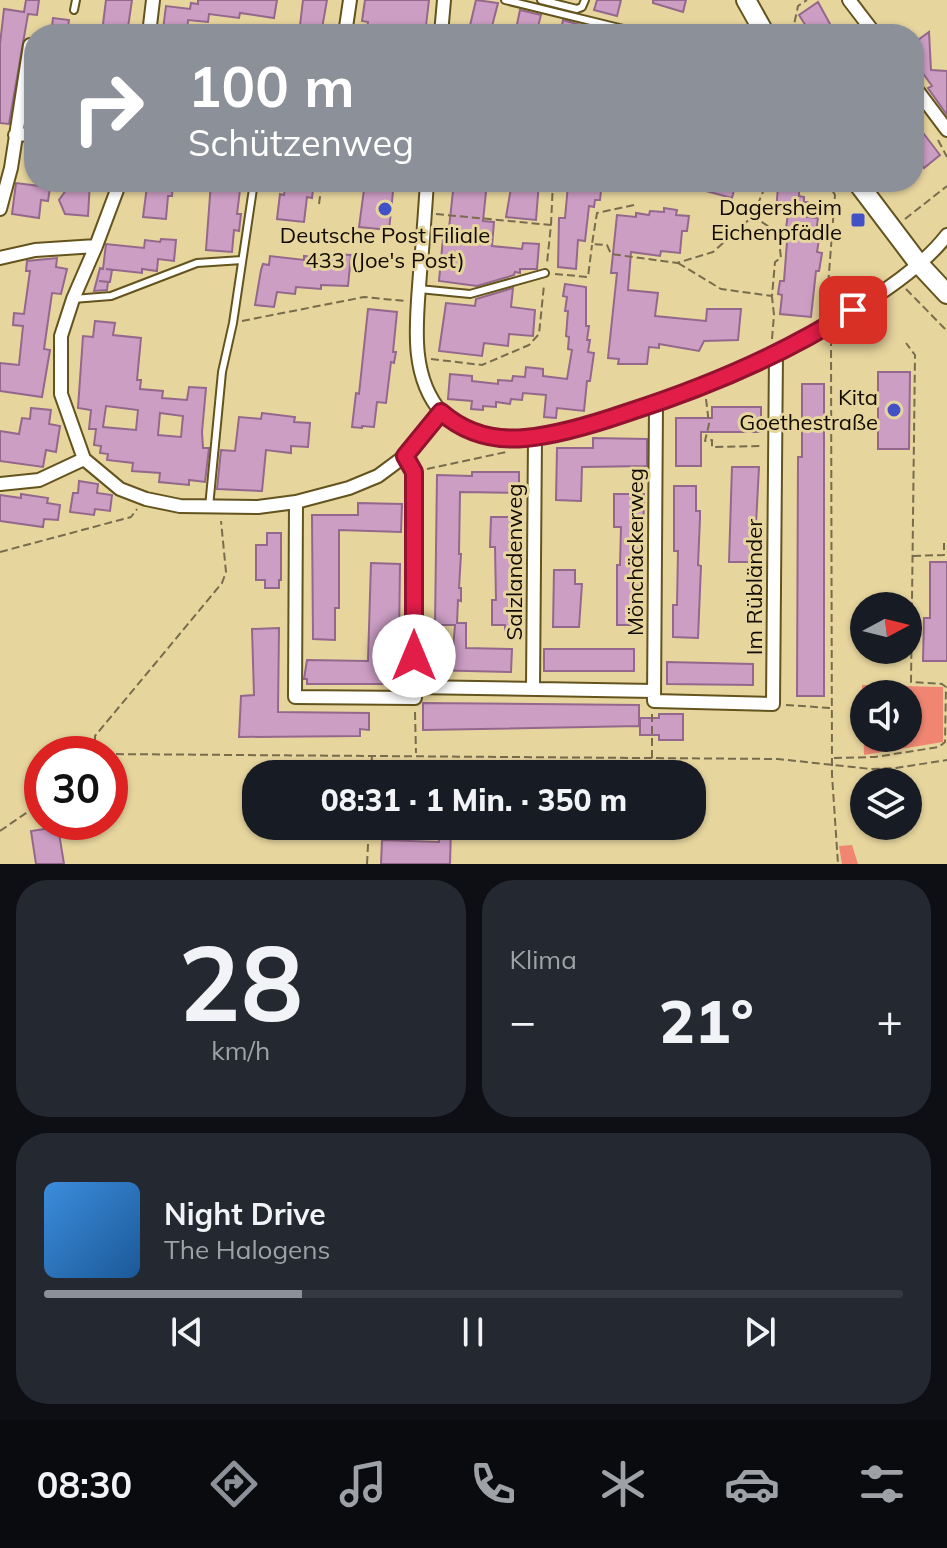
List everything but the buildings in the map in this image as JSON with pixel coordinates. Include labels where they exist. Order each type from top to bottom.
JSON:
[{"type":"street","points":[[150,24],[153,0]]},
{"type":"street","points":[[346,24],[350,0]]},
{"type":"street","points":[[442,24],[444,0]]},
{"type":"street","points":[[746,0],[759,24]]},
{"type":"street","points":[[849,0],[867,24]]},
{"type":"street","points":[[0,209],[11,168],[24,81]]},
{"type":"street","points":[[924,99],[947,130]]},
{"type":"street","points":[[15,135],[24,135]]},
{"type":"street","points":[[116,192],[61,336],[61,394],[84,459],[120,489],[146,499],[180,506],[258,507],[296,502],[349,488],[378,476],[405,456],[441,412]]},
{"type":"street","points":[[426,192],[416,334],[418,358],[430,394],[441,412],[467,430],[488,436],[535,437],[599,422],[702,386],[830,324],[919,264],[947,235]]},
{"type":"street","points":[[864,192],[892,231],[947,294]]},
{"type":"street","points":[[0,258],[35,250],[96,246]]},
{"type":"street","name":"Im Rübländer","points":[[773,354],[773,704]]},
{"type":"street","name":"Mönchäckerweg","points":[[654,696],[656,403]]},
{"type":"street","name":"Salzlandenweg","points":[[533,688],[535,437]]},
{"type":"street","points":[[405,456],[414,472],[414,692]]},
{"type":"street","points":[[0,484],[39,480],[84,459]]},
{"type":"street","points":[[296,502],[295,697],[533,688],[773,704]]},
{"type":"lane","points":[[74,10],[76,0]]},
{"type":"lane","points":[[505,0],[603,24]]},
{"type":"lane","points":[[541,0],[577,9],[582,7],[585,0]]},
{"type":"lane","points":[[215,508],[220,385],[233,323],[252,192]]},
{"type":"lane","points":[[73,299],[111,296],[197,263],[242,260]]},
{"type":"lane","points":[[419,296],[470,294],[545,273]]},
{"type":"path","points":[[794,24],[798,6],[807,0]]},
{"type":"path","points":[[892,231],[947,186]]},
{"type":"path","points":[[319,204],[321,192]]},
{"type":"path","points":[[551,225],[553,192]]},
{"type":"path","points":[[677,263],[713,252],[753,216],[763,192]]},
{"type":"path","points":[[833,192],[825,308],[830,324],[832,373],[831,708],[838,864]]},
{"type":"path","points":[[545,273],[588,277],[597,213],[634,205]]},
{"type":"path","points":[[753,216],[778,233],[781,258],[775,262],[772,296],[773,354]]},
{"type":"path","points":[[592,244],[607,245],[611,254],[677,263],[721,289],[772,296]]},
{"type":"path","points":[[897,279],[947,331]]},
{"type":"path","points":[[233,323],[364,297],[419,296]]},
{"type":"path","points":[[833,758],[875,757],[939,747],[945,742],[946,687],[942,684],[911,682],[915,355],[906,343]]},
{"type":"path","points":[[702,386],[709,424],[705,441],[712,440],[712,447],[775,446]]},
{"type":"path","points":[[414,472],[505,452]]},
{"type":"path","points":[[0,552],[131,517],[146,499]]},
{"type":"path","points":[[95,736],[222,583],[226,572],[215,508]]},
{"type":"path","points":[[912,556],[944,555],[944,543]]},
{"type":"path","points":[[414,692],[416,755]]},
{"type":"path","points":[[652,759],[654,696]]},
{"type":"path","points":[[773,704],[831,708]]},
{"type":"path","points":[[128,754],[778,759],[832,766],[896,768],[947,760]]},
{"type":"path","points":[[372,754],[372,760]]},
{"type":"path","points":[[0,831],[24,814]]},
{"type":"path","points":[[367,864],[368,840]]},
{"type":"shaded area","points":[[922,686],[943,687],[943,742],[922,745]]},
{"type":"shaded area","points":[[852,845],[858,864],[842,864],[839,846]]},
{"type":"place","name":"Deutsche Post Filiale 433 (Joe's Post)","points":[[385,209]]},
{"type":"place","name":"Dagersheim Eichenpfädle","points":[[858,220]]},
{"type":"place","name":"Kita Goethestraße","points":[[894,410]]},
{"type":"route","points":[[414,656],[414,472],[405,456],[441,412],[467,430],[509,438],[535,437],[599,422],[702,386],[770,355],[853,310]]}]
